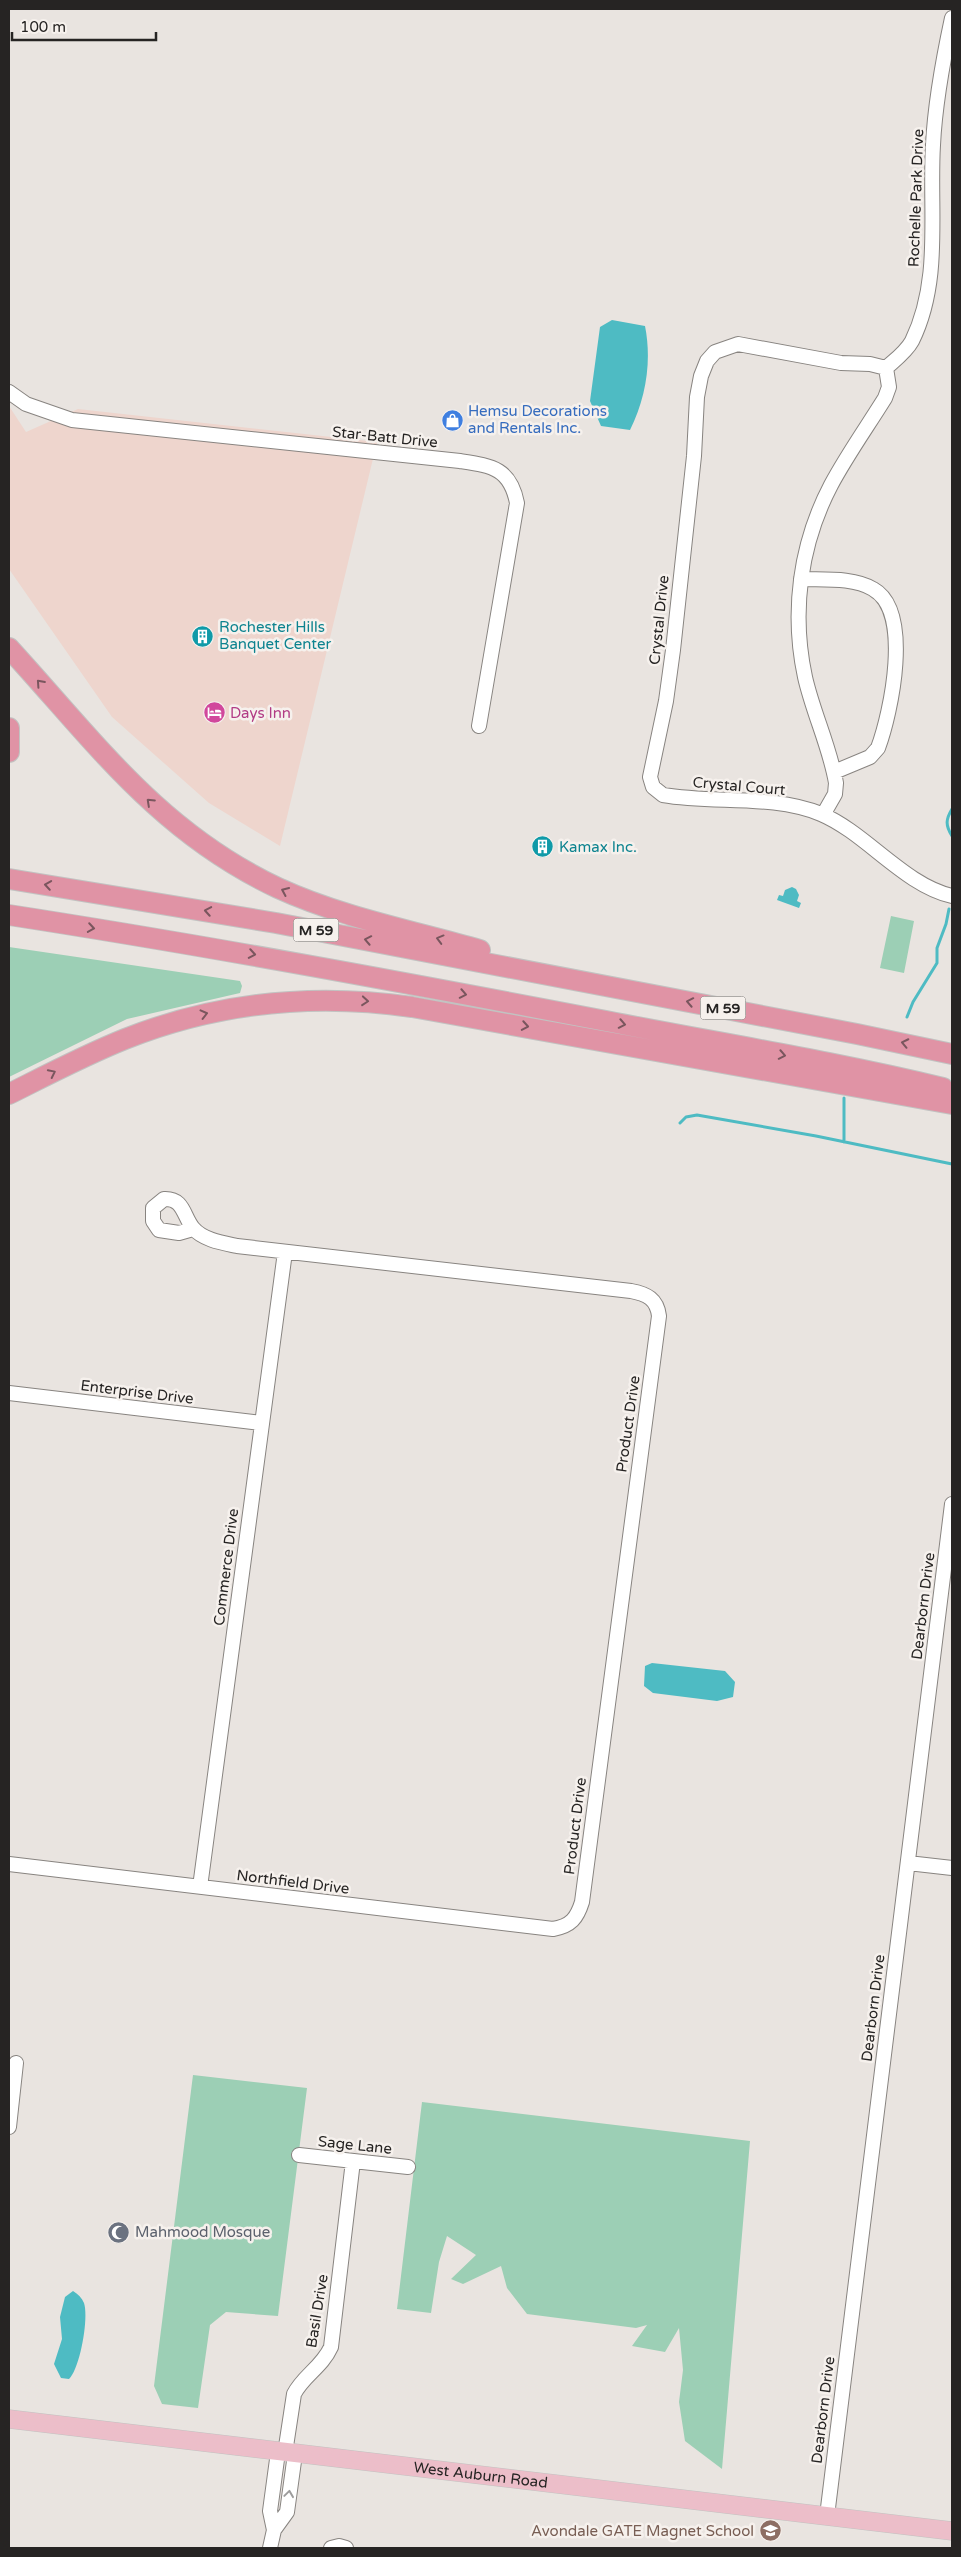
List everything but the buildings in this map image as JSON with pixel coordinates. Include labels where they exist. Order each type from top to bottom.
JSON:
[{"type":"highway","points":[[9,648],[94,744],[153,805],[206,848],[240,868],[285,891],[344,912],[622,989]]},
{"type":"highway","points":[[9,728],[9,752]]},
{"type":"highway","name":"M 59","points":[[9,879],[276,923],[952,1054]]},
{"type":"highway","name":"M 59","points":[[9,915],[210,947],[398,981],[865,1071],[952,1091]]},
{"type":"highway","points":[[9,1094],[109,1046],[188,1017],[260,1004],[347,1000],[379,1002],[456,1014],[952,1104]]},
{"type":"main road","name":"West Auburn Road","points":[[9,2419],[286,2453],[952,2529]]},
{"type":"street","name":"Rochelle Park Drive","points":[[886,368],[911,341],[926,294],[931,263],[932,147],[936,103],[952,18]]},
{"type":"street","name":"Crystal Drive","points":[[653,787],[650,777],[666,701],[673,650],[694,456],[700,376],[707,361],[715,352],[727,346],[738,344],[841,363],[870,364],[886,368]]},
{"type":"street","points":[[886,368],[889,387],[885,398],[831,485],[807,544],[798,597],[798,630],[805,677],[834,772],[835,794],[823,815],[927,886],[952,896]]},
{"type":"street","name":"Star-Batt Drive","points":[[9,392],[26,404],[72,420],[460,461],[495,469],[507,477],[514,487],[517,503],[479,726]]},
{"type":"street","points":[[801,579],[860,583],[871,587],[882,597],[892,617],[897,665],[878,748],[870,757],[860,763],[834,772]]},
{"type":"street","name":"Crystal Court","points":[[653,787],[663,795],[779,805],[809,810],[823,815]]},
{"type":"street","name":"Product Drive","points":[[193,1229],[212,1241],[284,1252],[631,1291],[649,1297],[658,1308],[659,1316],[582,1902],[572,1922]]},
{"type":"street","name":"Commerce Drive","points":[[200,1887],[284,1252]]},
{"type":"street","name":"Enterprise Drive","points":[[9,1393],[261,1423]]},
{"type":"street","name":"Dearborn Drive","points":[[827,2516],[952,1504]]},
{"type":"street","points":[[908,1863],[952,1868]]},
{"type":"street","name":"Northfield Drive","points":[[9,1864],[553,1929],[563,1928],[572,1922]]},
{"type":"street","points":[[9,2127],[16,2063]]},
{"type":"street","name":"Sage Lane","points":[[299,2155],[408,2167]]},
{"type":"street","name":"Basil Drive","points":[[270,2548],[274,2530],[287,2512],[286,2453],[294,2394],[298,2387],[322,2363],[331,2347],[353,2162]]},
{"type":"street","points":[[331,2548],[339,2546],[346,2548]]},
{"type":"shaded area","points":[[9,406],[26,432],[78,409],[377,442],[280,846],[209,803],[112,717],[9,569]]},
{"type":"green space","points":[[891,916],[914,921],[904,973],[880,968]]},
{"type":"green space","points":[[9,947],[240,981],[242,986],[240,993],[127,1019],[9,1077]]},
{"type":"green space","points":[[193,2075],[307,2088],[278,2316],[226,2312],[210,2325],[198,2408],[162,2404],[154,2386]]},
{"type":"green space","points":[[422,2102],[750,2141],[722,2469],[685,2441],[679,2402],[683,2370],[679,2328],[665,2352],[632,2346],[647,2325],[636,2328],[527,2314],[507,2288],[501,2266],[463,2284],[451,2279],[476,2255],[447,2236],[439,2262],[431,2313],[397,2309]]},
{"type":"water","points":[[612,320],[645,326],[648,366],[644,392],[630,430],[601,426],[590,401],[600,327]]},
{"type":"water","points":[[792,887],[796,889],[799,895],[797,901],[801,903],[799,908],[777,900],[779,895],[783,896],[785,890]]},
{"type":"water","points":[[652,1663],[725,1671],[735,1682],[733,1697],[717,1701],[653,1693],[644,1686],[645,1666]]},
{"type":"water","points":[[73,2291],[80,2296],[84,2303],[85,2320],[80,2355],[69,2379],[61,2378],[54,2364],[62,2339],[60,2317],[65,2297]]},
{"type":"waterway","points":[[952,809],[947,822],[952,836]]},
{"type":"waterway","points":[[907,1017],[913,1002],[937,963],[937,948],[946,924],[949,909]]},
{"type":"waterway","points":[[844,1098],[844,1142]]},
{"type":"waterway","points":[[680,1123],[686,1117],[697,1115],[816,1136],[952,1164]]},
{"type":"place","name":"Hemsu Decorations and Rentals Inc.","points":[[452,420]]},
{"type":"place","name":"Rochester Hills Banquet Center","points":[[203,636]]},
{"type":"place","name":"Days Inn","points":[[214,713]]},
{"type":"place","name":"Kamax Inc.","points":[[543,847]]},
{"type":"place","name":"Mahmood Mosque","points":[[119,2232]]},
{"type":"place","name":"Avondale GATE Magnet School","points":[[770,2531]]}]
